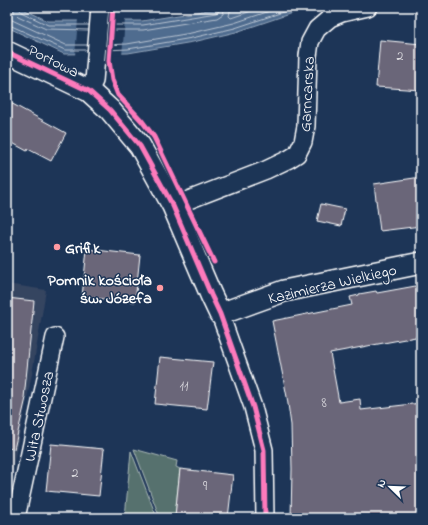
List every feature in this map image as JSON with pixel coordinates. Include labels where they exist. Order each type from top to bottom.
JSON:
[{"type":"street","name":"Garncarska","points":[[173,206],[266,170],[297,154],[304,142],[306,126],[308,56],[310,42],[317,30],[330,18],[342,13],[368,7]]},
{"type":"street","points":[[89,91],[94,81],[99,12]]},
{"type":"street","name":"Portowa","points":[[7,52],[89,91],[110,110],[140,146],[173,206],[220,314]]},
{"type":"street","name":"Kazimierza Wielkiego","points":[[220,314],[284,291],[421,263]]},
{"type":"street","points":[[220,314],[253,407],[264,450],[265,518]]},
{"type":"street","name":"Wita Stwosza","points":[[16,518],[55,338]]},
{"type":"shaded area","points":[[7,284],[46,290],[32,374],[7,495]]},
{"type":"green space","points":[[134,449],[177,461],[176,467],[180,469],[175,516],[191,518],[160,518]]},
{"type":"green space","points":[[131,451],[157,518],[125,518]]},
{"type":"water","points":[[7,7],[19,7],[48,21],[142,21],[227,7],[310,7],[236,32],[193,42],[128,53],[64,54],[7,27]]},
{"type":"pier","points":[[78,19],[125,19],[122,56],[75,56]]},
{"type":"building","points":[[380,40],[421,44],[421,90],[376,87]]},
{"type":"building","points":[[7,101],[66,133],[51,161],[28,149],[27,151],[7,140]]},
{"type":"building","points":[[421,177],[421,226],[380,231],[374,184]]},
{"type":"building","points":[[321,204],[345,209],[341,226],[317,221]]},
{"type":"building","points":[[87,249],[140,255],[135,302],[82,297]]},
{"type":"building","points":[[421,285],[421,336],[330,353],[339,402],[360,399],[361,410],[421,403],[421,518],[291,518],[291,425],[272,321],[352,305],[350,297],[359,294],[376,291],[377,293]]},
{"type":"building","points":[[7,298],[34,301],[24,398],[26,398],[14,449],[7,448]]},
{"type":"building","points":[[160,357],[213,362],[207,409],[155,404]]},
{"type":"building","points":[[51,444],[104,449],[99,496],[46,491]]},
{"type":"building","points":[[180,469],[233,475],[228,518],[191,518],[175,516]]},
{"type":"cycle path","points":[[113,7],[109,61],[112,80],[118,95],[142,121],[154,137],[214,262]]},
{"type":"cycle path","points":[[7,52],[89,91],[110,110],[140,146],[173,206],[220,314],[253,407],[264,450],[265,518]]},
{"type":"place","name":"Grifik","points":[[57,247]]},
{"type":"place","name":"Pomnik kościoła św. Józefa","points":[[160,288]]}]
